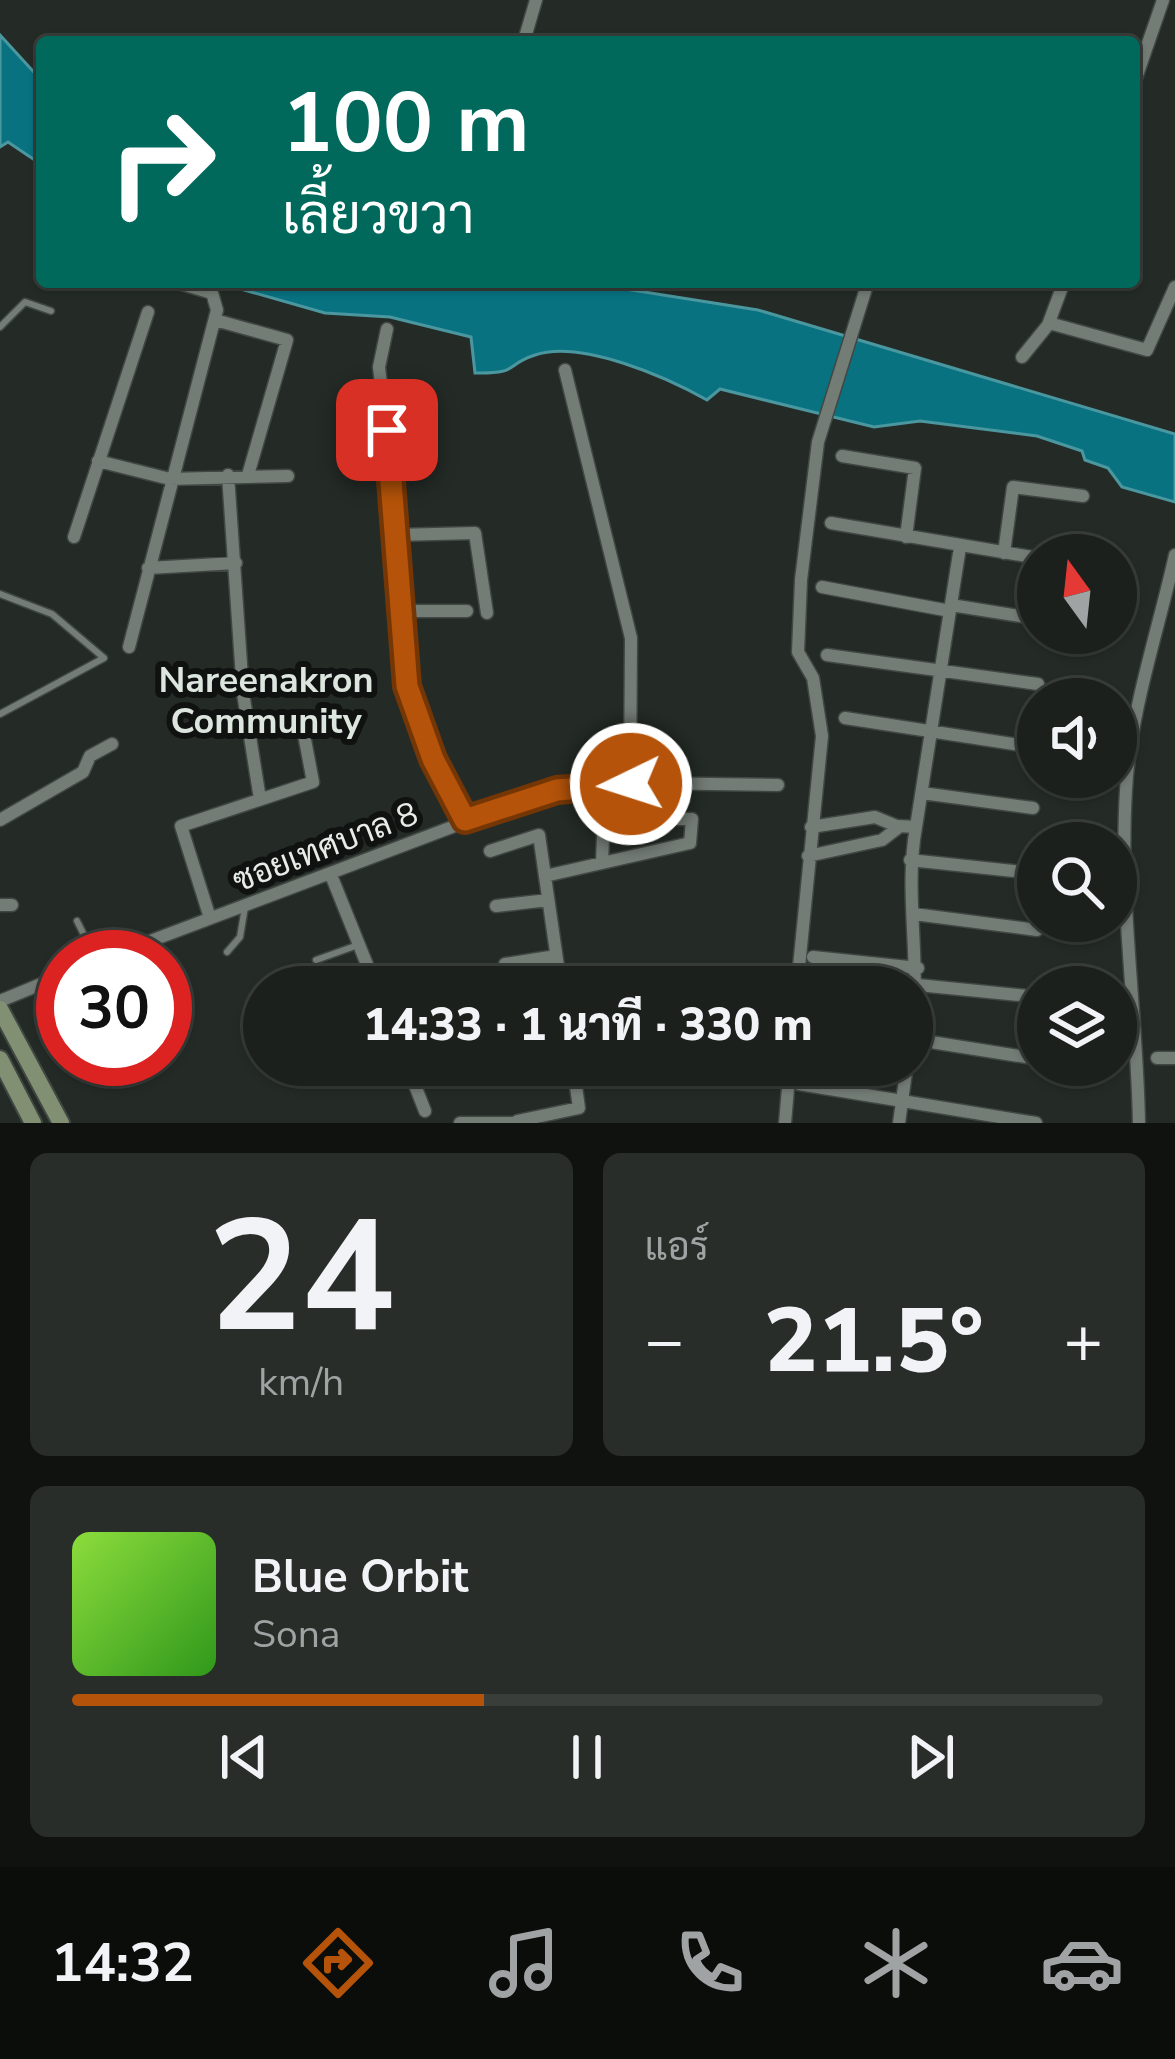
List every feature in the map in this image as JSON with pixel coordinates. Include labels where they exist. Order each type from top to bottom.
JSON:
[{"type":"main road","points":[[0,1005],[61,1123]]},
{"type":"main road","points":[[0,1059],[33,1123]]},
{"type":"street","points":[[526,34],[536,0]]},
{"type":"street","points":[[1140,67],[1163,0]]},
{"type":"street","points":[[1049,322],[1147,350],[1175,287]]},
{"type":"street","points":[[129,647],[215,320],[215,295],[193,288]]},
{"type":"street","points":[[799,966],[823,736],[813,678],[798,652],[801,580],[818,442],[866,288]]},
{"type":"street","points":[[1022,358],[1049,322],[1062,288]]},
{"type":"street","points":[[74,537],[148,312]]},
{"type":"street","points":[[215,320],[287,340],[248,476]]},
{"type":"street","points":[[387,329],[379,368],[407,686],[433,759],[465,820]]},
{"type":"street","points":[[565,370],[631,638],[631,784]]},
{"type":"street","points":[[842,456],[915,468],[906,537]]},
{"type":"street","points":[[98,461],[170,479],[288,476]]},
{"type":"street","points":[[228,475],[243,693],[260,800]]},
{"type":"street","points":[[1004,553],[1013,487],[1084,496]]},
{"type":"street","points":[[830,523],[1017,555]]},
{"type":"street","points":[[396,535],[475,532],[487,613]]},
{"type":"street","points":[[919,966],[910,860],[960,547]]},
{"type":"street","points":[[1139,1123],[1137,1034],[1125,919],[1125,793],[1175,555]]},
{"type":"street","points":[[148,568],[236,563]]},
{"type":"street","points":[[822,587],[1017,616]]},
{"type":"street","points":[[401,611],[466,611]]},
{"type":"street","points":[[827,655],[1017,681]]},
{"type":"street","points":[[845,718],[1017,745]]},
{"type":"street","points":[[210,917],[181,826],[313,782],[302,724]]},
{"type":"street","points":[[0,820],[83,772],[90,756],[112,744]]},
{"type":"street","name":"ซอยเทศบาล 8","points":[[177,930],[465,820],[557,790],[631,784],[778,785]]},
{"type":"street","points":[[602,862],[605,786]]},
{"type":"street","points":[[922,793],[1033,808]]},
{"type":"street","points":[[811,827],[875,817],[916,827]]},
{"type":"street","points":[[544,876],[690,843],[692,818],[604,819]]},
{"type":"street","points":[[808,856],[882,840],[898,826]]},
{"type":"street","points":[[490,851],[539,836],[558,966]]},
{"type":"street","points":[[910,860],[1017,871]]},
{"type":"street","points":[[331,875],[368,966]]},
{"type":"street","points":[[496,906],[548,900]]},
{"type":"street","points":[[914,914],[1017,927]]},
{"type":"street","points":[[505,964],[556,956]]},
{"type":"street","points":[[813,956],[901,966]]},
{"type":"street","points":[[933,986],[1017,995]]},
{"type":"street","points":[[0,1005],[36,988]]},
{"type":"street","points":[[933,1042],[1017,1056]]},
{"type":"street","points":[[1157,1058],[1175,1058]]},
{"type":"street","points":[[415,1086],[425,1111]]},
{"type":"street","points":[[460,1123],[518,1122],[579,1108],[576,1086]]},
{"type":"street","points":[[785,1123],[788,1086]]},
{"type":"street","points":[[810,1086],[1036,1123]]},
{"type":"street","points":[[899,1123],[904,1086]]},
{"type":"lane","points":[[0,327],[26,302],[51,310]]},
{"type":"lane","points":[[0,594],[52,614],[104,658],[0,714]]},
{"type":"lane","points":[[227,952],[240,937],[245,905]]},
{"type":"lane","points":[[76,921],[81,930]]},
{"type":"lane","points":[[316,960],[359,945]]},
{"type":"water","points":[[0,35],[36,74],[36,161],[8,142],[0,147]]},
{"type":"water","points":[[237,288],[619,288],[758,310],[1175,434],[1175,502],[1122,487],[1108,468],[1085,460],[1082,451],[1037,436],[920,421],[874,427],[720,389],[707,400],[648,372],[576,352],[554,351],[506,370],[475,373],[471,337],[390,317],[325,313]]},
{"type":"district","name":"Nareenakron Community","points":[[266,700]]},
{"type":"route","points":[[387,430],[407,686],[433,759],[465,820],[557,790],[631,784]]}]
